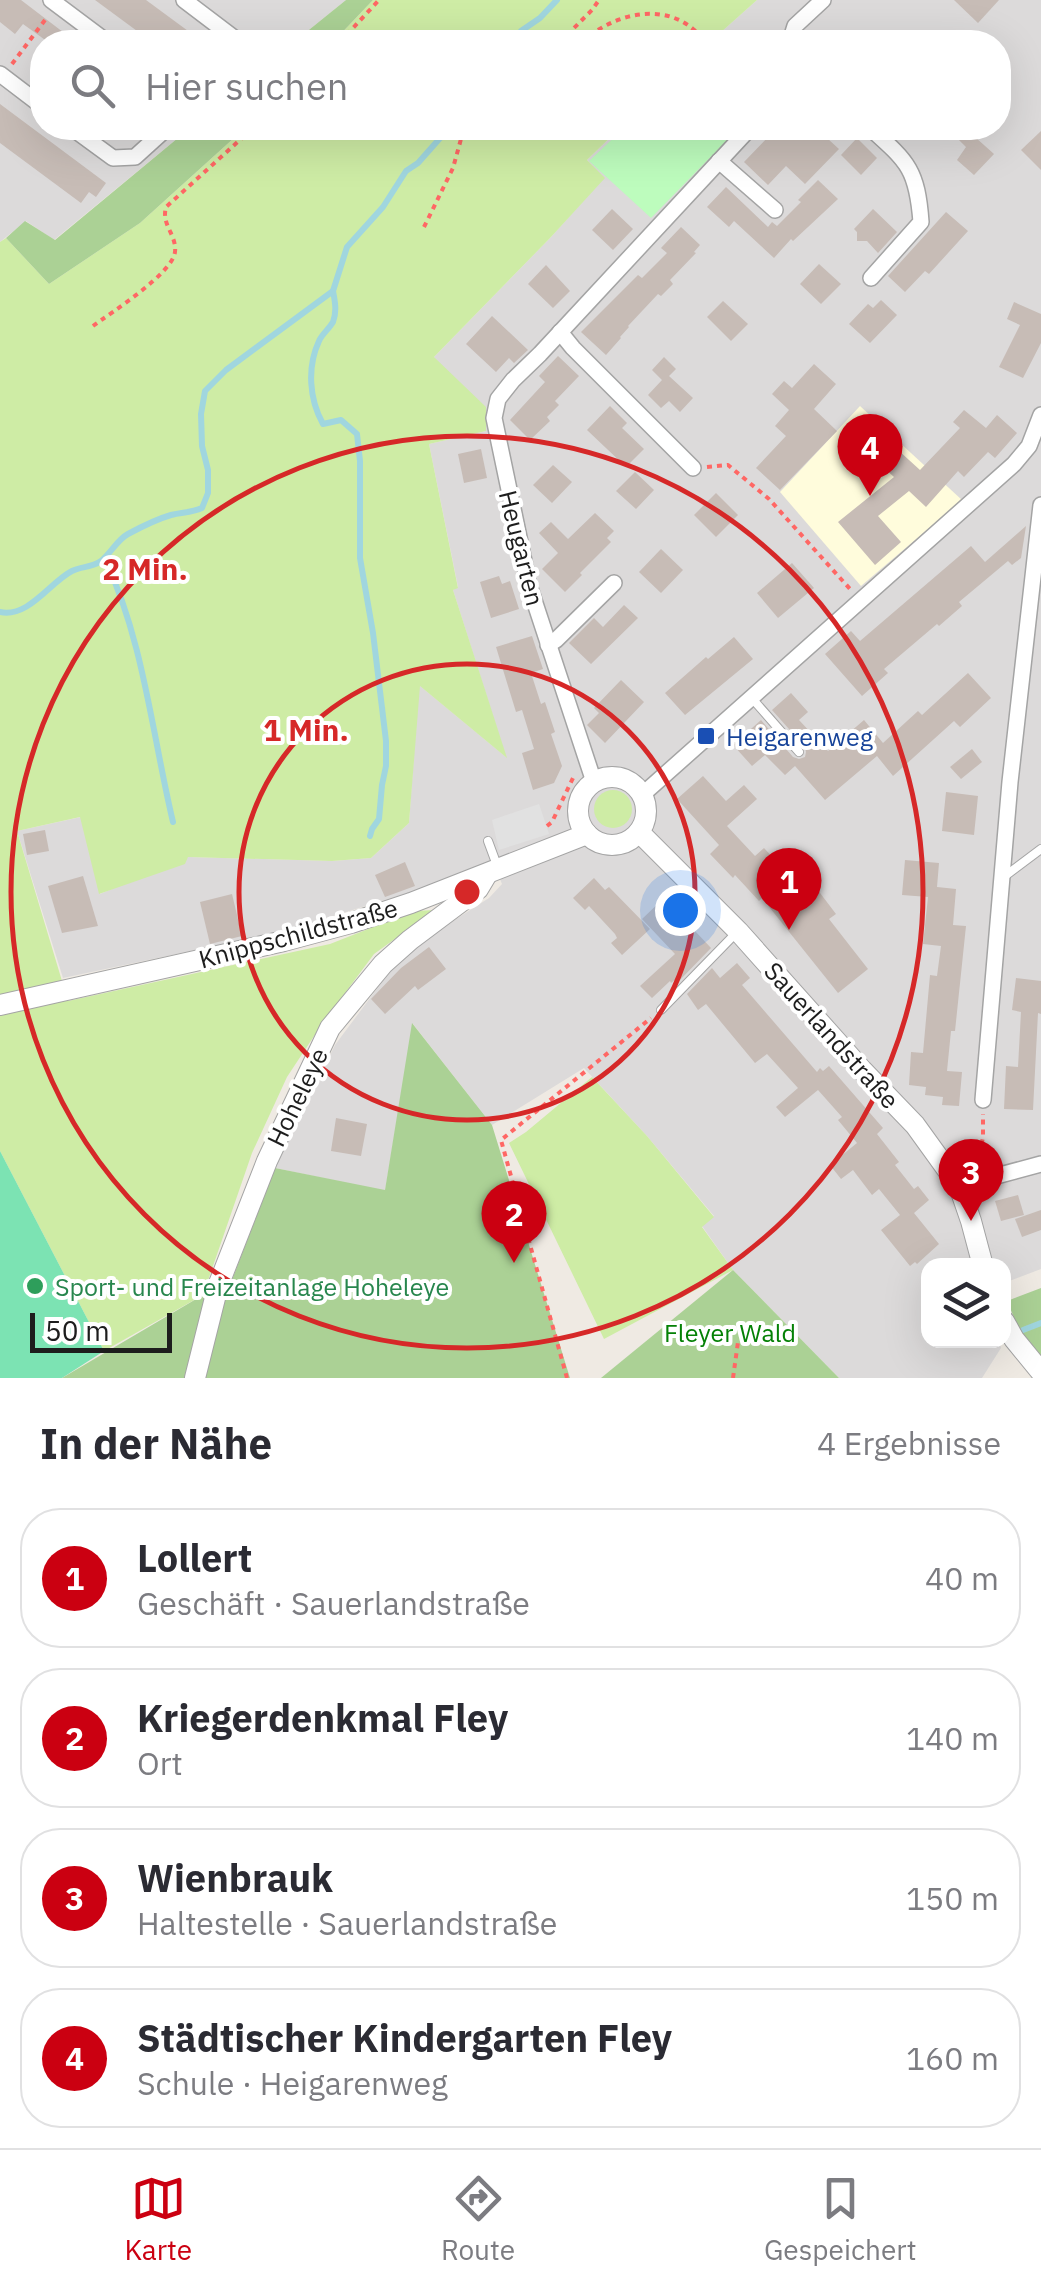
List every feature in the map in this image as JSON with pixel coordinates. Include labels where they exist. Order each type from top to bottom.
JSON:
[{"type":"street","points":[[184,0],[223,30]]},
{"type":"street","points":[[794,30],[823,0]]},
{"type":"street","points":[[54,2],[90,30]]},
{"type":"street","points":[[2,75],[30,97]]},
{"type":"street","points":[[88,140],[113,158],[135,157],[153,140]]},
{"type":"street","name":"Heugarten","points":[[591,774],[520,550],[494,418],[498,399],[739,140]]},
{"type":"street","points":[[871,278],[921,222],[918,191],[905,159],[884,140]]},
{"type":"street","points":[[719,162],[775,210]]},
{"type":"street","points":[[560,332],[693,468]]},
{"type":"street","points":[[642,794],[1014,464],[1035,450],[1041,414]]},
{"type":"street","points":[[983,1100],[1010,782],[1041,505]]},
{"type":"street","points":[[548,645],[614,583]]},
{"type":"street","points":[[591,774],[621,778],[642,794],[645,820],[628,841],[614,845],[599,842],[587,834],[580,822],[578,806],[591,774]]},
{"type":"street","name":"Sauerlandstraße","points":[[639,832],[738,931],[915,1125],[959,1186],[981,1258]]},
{"type":"street","name":"Knippschildstraße","points":[[0,1005],[284,942],[351,923],[587,834]]},
{"type":"street","name":"Hoheleye","points":[[195,1378],[218,1286],[267,1161],[330,1028],[383,964],[478,890],[493,870]]},
{"type":"street","points":[[959,1186],[1041,1164]]},
{"type":"street","points":[[1011,1333],[1041,1372]]},
{"type":"lane","points":[[750,696],[800,752]]},
{"type":"lane","points":[[488,841],[493,870]]},
{"type":"lane","points":[[1002,878],[1041,849]]},
{"type":"lane","points":[[661,1010],[738,931]]},
{"type":"path","points":[[351,30],[380,0]]},
{"type":"path","points":[[572,30],[599,0]]},
{"type":"path","points":[[34,30],[54,2]]},
{"type":"path","points":[[596,30],[622,16],[662,9],[688,20],[696,30]]},
{"type":"path","points":[[2,75],[30,36]]},
{"type":"path","points":[[93,326],[148,286],[174,257],[175,244],[163,216],[166,207],[240,140]]},
{"type":"path","points":[[424,227],[453,168],[462,140]]},
{"type":"path","points":[[693,468],[728,465],[769,499],[860,600]]},
{"type":"path","points":[[546,826],[552,822],[576,773],[591,774]]},
{"type":"path","points":[[567,1378],[501,1140],[661,1010]]},
{"type":"path","points":[[959,1186],[978,1164],[983,1100]]},
{"type":"path","points":[[733,1378],[738,1342]]},
{"type":"shaded area","points":[[0,0],[346,0],[309,30],[30,30],[30,140],[175,140],[54,240],[26,221],[0,242]]},
{"type":"shaded area","points":[[757,0],[1041,0],[1041,1269],[1011,1280],[1011,1258],[921,1258],[921,1348],[1001,1348],[982,1378],[839,1378],[733,1270],[702,1226],[714,1216],[584,1068],[492,1125],[413,1024],[385,1191],[275,1168],[335,1045],[388,974],[428,937],[489,898],[502,884],[493,862],[285,931],[63,978],[17,831],[81,817],[100,894],[188,857],[332,861],[371,858],[409,823],[419,685],[506,757],[453,590],[458,587],[429,444],[486,431],[434,357],[604,178],[587,160],[608,140],[1011,140],[1011,30],[723,30]]},
{"type":"shaded area","points":[[860,406],[962,500],[861,586],[780,492]]},
{"type":"shaded area","points":[[539,804],[549,834],[499,850],[492,820]]},
{"type":"green space","points":[[346,0],[373,0],[344,30],[309,30]]},
{"type":"green space","points":[[373,0],[757,0],[723,30],[344,30]]},
{"type":"green space","points":[[176,140],[232,140],[140,223],[49,284],[6,238],[25,221],[55,240]]},
{"type":"green space","points":[[232,140],[608,140],[587,160],[605,178],[434,357],[486,407],[486,431],[429,444],[458,588],[453,590],[507,758],[420,686],[409,823],[371,858],[332,861],[188,857],[185,864],[99,894],[80,817],[17,831],[68,1001],[330,944],[414,911],[435,910],[374,954],[287,1077],[252,1153],[203,1295],[104,1351],[0,1151],[0,242],[6,238],[49,284],[140,223]]},
{"type":"green space","points":[[611,140],[727,140],[651,218],[589,161]]},
{"type":"green space","points":[[613,790],[626,796],[632,809],[626,822],[613,828],[600,822],[594,809],[600,796]]},
{"type":"green space","points":[[412,1023],[492,1125],[570,1378],[62,1378],[203,1295],[225,1298],[275,1168],[385,1190]]},
{"type":"green space","points":[[592,1077],[714,1217],[702,1227],[733,1270],[604,1339],[509,1143]]},
{"type":"green space","name":"Sport- und Freizeitanlage Hoheleye","points":[[0,1151],[104,1351],[62,1378],[0,1378]]},
{"type":"green space","name":"Fleyer Wald","points":[[733,1270],[839,1378],[601,1378]]},
{"type":"green space","points":[[1041,1288],[1041,1358],[1019,1329],[1011,1299]]},
{"type":"building","points":[[0,0],[21,0],[60,30],[31,30],[23,24],[15,34],[0,22]]},
{"type":"building","points":[[95,0],[146,0],[187,30],[136,30]]},
{"type":"building","points":[[954,0],[999,0],[978,23]]},
{"type":"building","points":[[0,104],[30,126],[30,140],[48,140],[106,183],[96,197],[89,192],[81,203],[0,143]]},
{"type":"building","points":[[1041,131],[1041,170],[1021,150]]},
{"type":"building","points":[[765,140],[829,140],[839,149],[805,184],[786,166],[768,185],[744,162]]},
{"type":"building","points":[[859,140],[877,158],[861,175],[841,155]]},
{"type":"building","points":[[959,140],[978,140],[994,154],[974,175],[957,160],[966,147]]},
{"type":"building","points":[[818,180],[838,199],[774,258],[734,221],[729,227],[707,207],[726,187],[768,227],[772,222],[777,226]]},
{"type":"building","points":[[612,209],[633,229],[613,250],[592,230]]},
{"type":"building","points":[[873,209],[897,232],[878,253],[867,241],[857,241],[854,229]]},
{"type":"building","points":[[946,212],[968,231],[929,274],[925,271],[905,292],[888,276]]},
{"type":"building","points":[[681,227],[700,245],[696,253],[670,280],[673,284],[661,296],[658,294],[606,355],[581,332],[638,275],[642,278],[667,253],[661,248]]},
{"type":"building","points":[[819,264],[841,284],[821,304],[800,284]]},
{"type":"building","points":[[546,265],[570,291],[553,308],[528,284]]},
{"type":"building","points":[[881,300],[897,315],[870,343],[849,324],[868,304],[873,308]]},
{"type":"building","points":[[723,301],[748,324],[731,341],[707,317]]},
{"type":"building","points":[[1014,302],[1041,314],[1041,343],[1023,378],[999,367],[1020,325],[1007,319]]},
{"type":"building","points":[[492,316],[528,350],[514,363],[509,358],[496,372],[466,344]]},
{"type":"building","points":[[558,356],[579,376],[555,401],[559,405],[547,417],[550,421],[530,440],[510,420],[545,382],[539,376]]},
{"type":"building","points":[[664,357],[676,369],[669,376],[693,398],[680,412],[669,401],[661,408],[648,395],[662,380],[652,370]]},
{"type":"building","points":[[814,364],[836,384],[814,409],[837,431],[780,490],[756,468],[786,436],[775,426],[789,410],[772,394],[784,381],[792,388]]},
{"type":"building","points":[[610,406],[627,423],[622,428],[644,449],[626,467],[587,430]]},
{"type":"building","points":[[964,410],[986,428],[997,415],[1017,433],[995,458],[988,452],[964,477],[958,471],[926,507],[909,491],[878,516],[901,542],[875,565],[838,522],[894,477],[861,447],[876,430],[920,470],[960,428],[953,422]]},
{"type":"building","points":[[481,449],[487,478],[464,483],[458,454]]},
{"type":"building","points":[[553,465],[572,482],[552,503],[533,485]]},
{"type":"building","points":[[635,472],[654,490],[636,509],[616,491]]},
{"type":"building","points":[[716,493],[738,515],[716,537],[694,515]]},
{"type":"building","points":[[595,513],[614,531],[607,538],[611,542],[565,592],[542,569],[558,553],[539,533],[551,522],[568,539]]},
{"type":"building","points":[[1026,526],[1021,558],[1012,565],[1008,561],[959,602],[962,606],[884,669],[888,673],[862,696],[825,654],[851,631],[860,641],[971,546],[985,562]]},
{"type":"building","points":[[661,549],[683,570],[661,593],[639,572]]},
{"type":"building","points":[[792,563],[814,588],[778,618],[757,593]]},
{"type":"building","points":[[499,576],[502,584],[510,581],[519,609],[491,618],[480,582]]},
{"type":"building","points":[[624,605],[638,618],[591,664],[569,643],[594,618],[603,627]]},
{"type":"building","points":[[532,636],[543,669],[531,673],[555,732],[551,734],[562,766],[554,783],[533,790],[522,753],[534,749],[522,710],[516,712],[496,647]]},
{"type":"building","points":[[734,637],[753,659],[685,715],[665,693]]},
{"type":"building","points":[[968,673],[991,698],[960,727],[954,721],[893,776],[877,756],[825,800],[795,766],[785,775],[765,755],[752,766],[733,745],[761,720],[793,757],[805,757],[805,747],[772,710],[791,693],[808,712],[799,720],[828,751],[864,720],[883,743],[918,711],[922,715]]},
{"type":"building","points":[[621,680],[644,702],[605,743],[587,725],[599,713],[594,708]]},
{"type":"building","points":[[972,749],[982,762],[961,779],[950,767]]},
{"type":"building","points":[[703,776],[726,801],[744,785],[757,799],[727,826],[755,856],[764,848],[805,892],[814,885],[836,914],[829,919],[868,969],[838,993],[762,898],[759,901],[710,854],[719,845],[677,799]]},
{"type":"building","points":[[946,792],[978,796],[974,835],[942,831]]},
{"type":"building","points":[[45,830],[49,851],[27,855],[23,834]]},
{"type":"building","points":[[905,860],[939,863],[937,887],[956,889],[953,925],[966,926],[947,1071],[962,1072],[959,1106],[942,1105],[943,1097],[925,1095],[926,1087],[909,1085],[911,1052],[923,1053],[930,975],[937,976],[941,946],[923,944],[928,897],[902,895]]},
{"type":"building","points":[[405,862],[415,886],[385,897],[375,875]]},
{"type":"building","points":[[83,876],[98,926],[62,933],[48,886]]},
{"type":"building","points":[[594,878],[605,890],[609,887],[650,929],[622,955],[611,943],[617,938],[615,934],[589,906],[585,910],[573,898]]},
{"type":"building","points":[[232,894],[242,936],[210,944],[200,902]]},
{"type":"building","points":[[664,898],[711,948],[678,982],[670,981],[652,998],[640,986],[675,954],[642,919]]},
{"type":"building","points":[[429,947],[446,969],[418,990],[415,986],[385,1014],[371,999],[401,968]]},
{"type":"building","points":[[737,963],[750,978],[742,985],[817,1072],[829,1066],[883,1128],[877,1134],[899,1162],[895,1165],[914,1189],[918,1186],[929,1200],[914,1213],[939,1244],[917,1264],[910,1266],[881,1230],[900,1215],[879,1189],[872,1195],[853,1170],[841,1179],[830,1165],[857,1143],[838,1120],[842,1117],[818,1090],[785,1117],[776,1107],[798,1088],[767,1054],[755,1063],[706,1004],[698,1010],[687,994],[712,968],[720,978]]},
{"type":"building","points":[[1016,978],[1041,981],[1033,1110],[1004,1109],[1006,1066],[1018,1067],[1021,1012],[1012,1010]]},
{"type":"building","points":[[336,1118],[367,1124],[361,1156],[331,1151]]},
{"type":"building","points":[[1018,1195],[1024,1215],[1001,1221],[995,1201]]},
{"type":"building","points":[[1041,1210],[1041,1230],[1022,1237],[1015,1219]]},
{"type":"waterway","points":[[522,30],[557,0]]},
{"type":"waterway","points":[[0,612],[30,605],[72,571],[101,561],[128,534],[166,517],[202,508],[208,493],[201,414],[205,391],[226,370],[333,291],[347,247],[383,207],[406,171],[438,140]]},
{"type":"waterway","points":[[333,291],[334,318],[315,351],[311,383],[323,424],[341,420],[357,434],[360,558],[386,741],[379,819],[370,836]]},
{"type":"waterway","points":[[105,559],[138,655],[173,822]]},
{"type":"waterway","points":[[1023,1330],[1041,1323]]},
{"type":"place","name":"Städtischer Kindergarten Fley","points":[[870,496]]},
{"type":"place","name":"Heigarenweg","points":[[706,736]]},
{"type":"place","name":"Lollert","points":[[789,930]]},
{"type":"place","name":"Wienbrauk","points":[[971,1221]]},
{"type":"place","name":"Kriegerdenkmal Fley","points":[[514,1263]]},
{"type":"place","name":"Sport- und Freizeitanlage Hoheleye","points":[[35,1286]]}]
